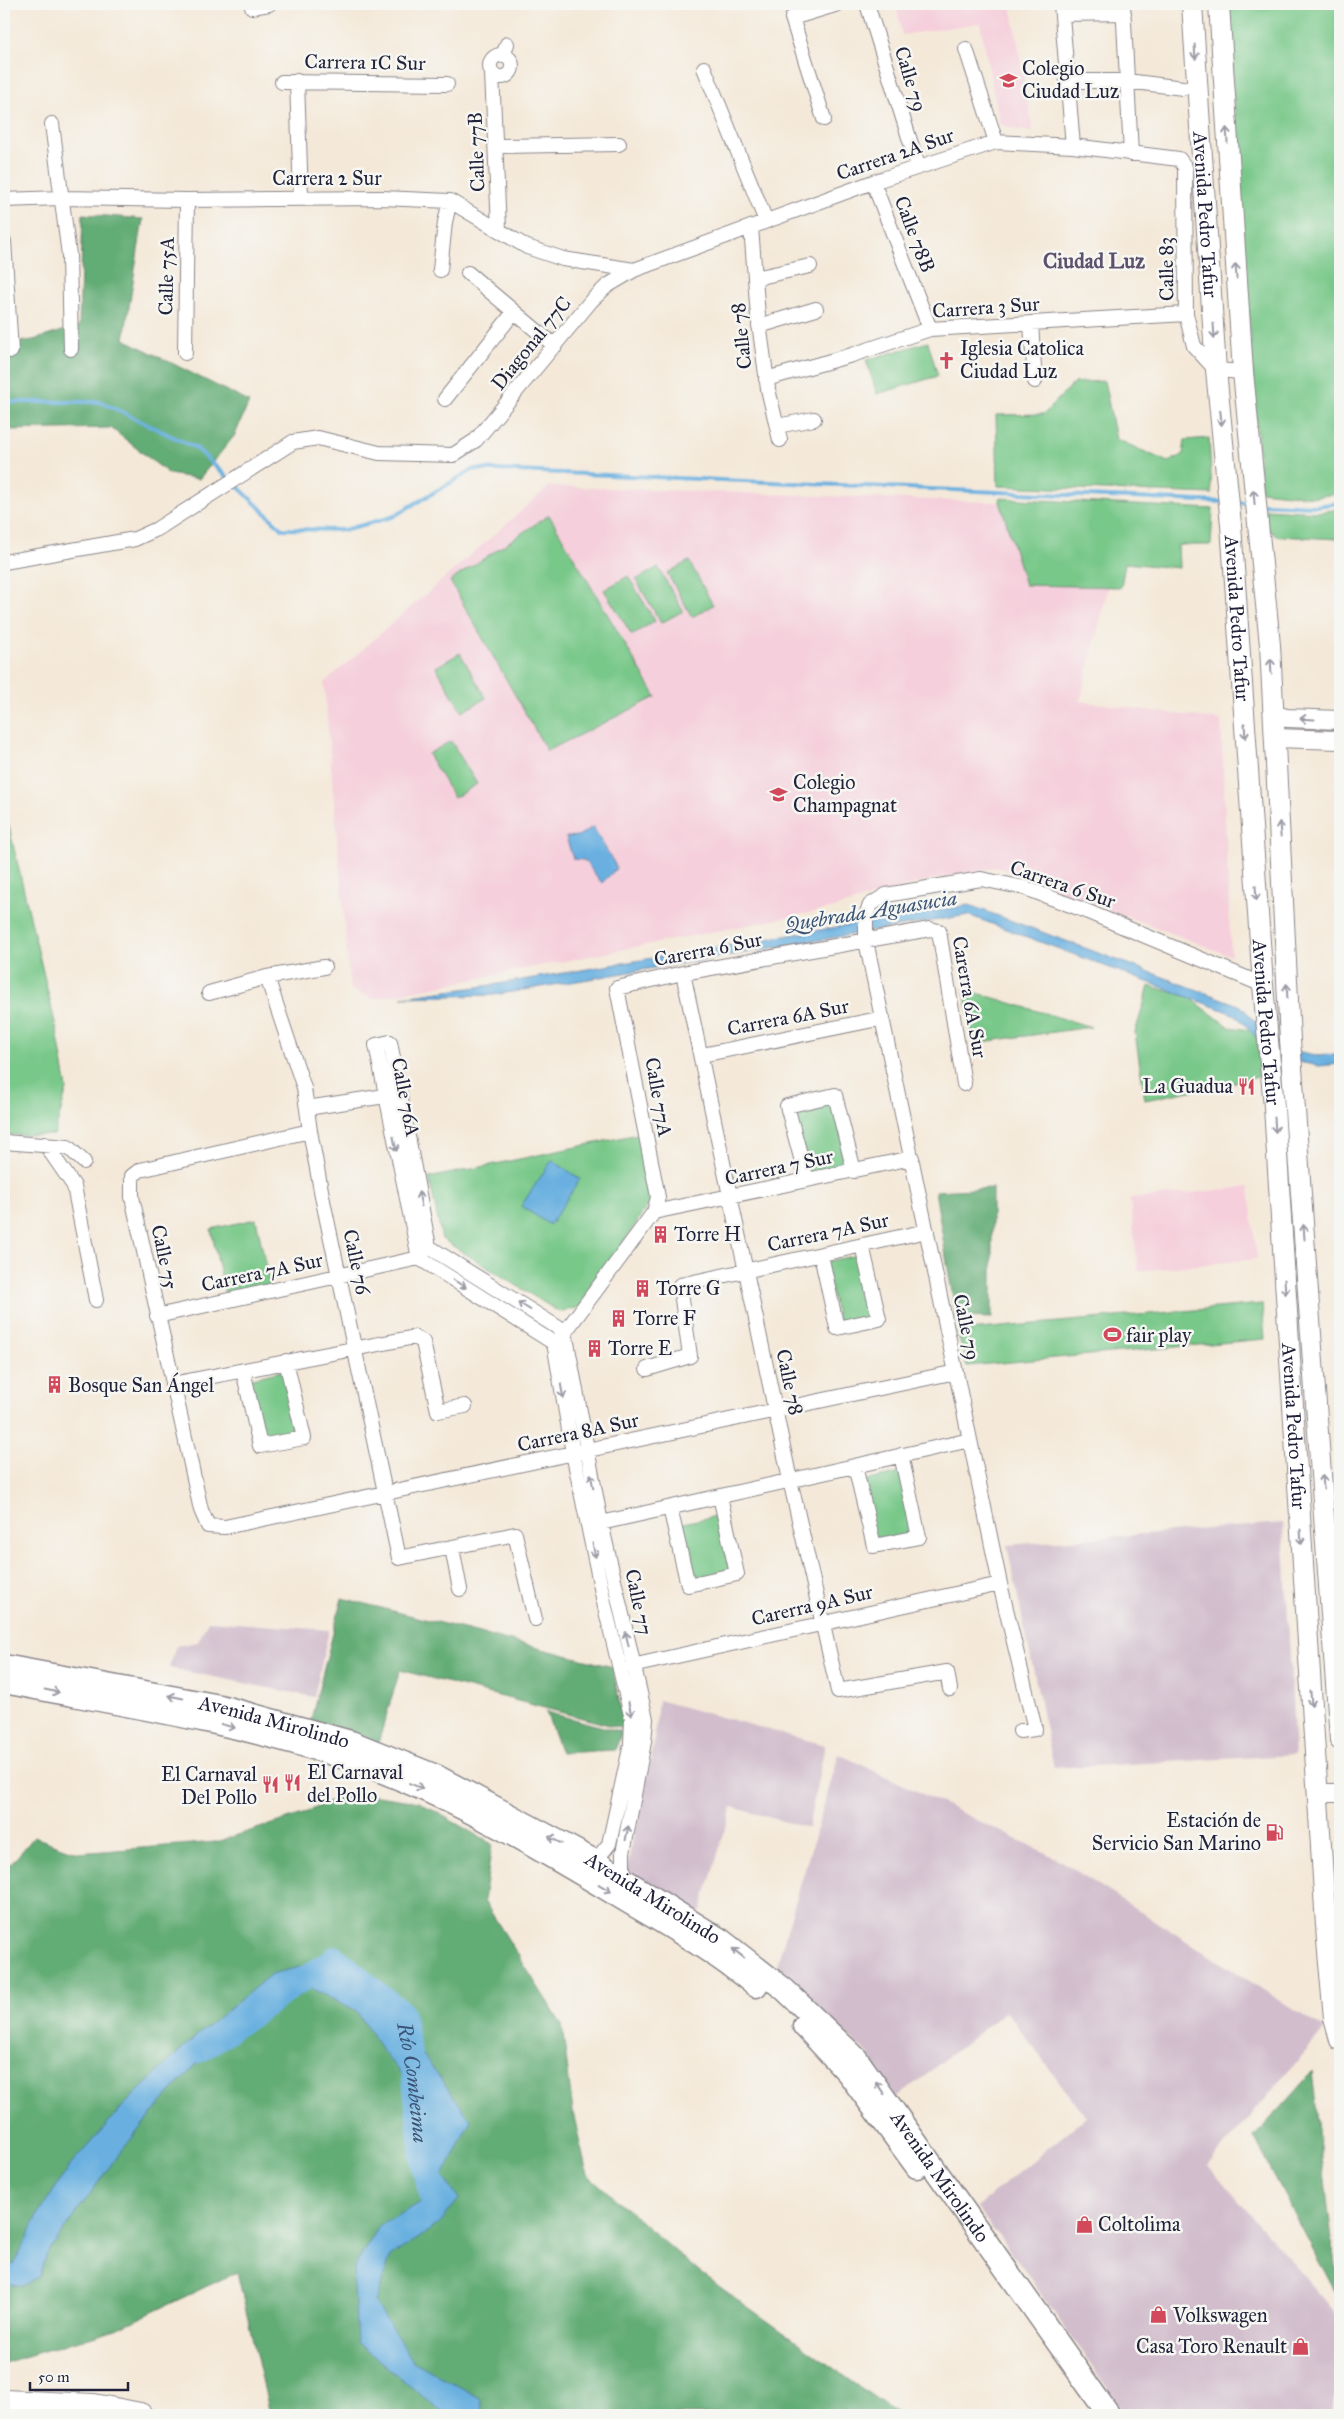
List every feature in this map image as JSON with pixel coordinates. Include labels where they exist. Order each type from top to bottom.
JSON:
[{"type":"highway","points":[[4,2402],[94,2406],[140,2415]]},
{"type":"main road","name":"Avenida Pedro Tafur","points":[[1192,4],[1216,370],[1231,526],[1269,1059],[1317,1793],[1334,2018],[1340,2039]]},
{"type":"main road","name":"Avenida Pedro Tafur","points":[[1218,4],[1243,372],[1256,526],[1270,646],[1292,1072],[1340,1740]]},
{"type":"main road","name":"Avenida Mirolindo","points":[[4,1666],[220,1706],[351,1742],[436,1776],[591,1859],[721,1940],[813,2014],[858,2059],[1109,2415]]},
{"type":"main road","name":"Avenida Mirolindo","points":[[4,1682],[205,1720],[351,1760],[419,1787],[551,1856],[717,1957],[785,2010],[848,2072],[1097,2415]]},
{"type":"street","points":[[252,5],[269,4]]},
{"type":"street","points":[[824,119],[792,18],[838,4]]},
{"type":"street","name":"Calle 79","points":[[868,4],[918,166]]},
{"type":"street","points":[[1073,146],[1062,9],[1123,8],[1131,154]]},
{"type":"street","points":[[966,49],[996,142]]},
{"type":"street","name":"Calle 77B","points":[[498,229],[496,146],[490,67],[491,61],[505,50]]},
{"type":"street","points":[[704,68],[766,222]]},
{"type":"street","points":[[297,81],[300,198]]},
{"type":"street","points":[[1067,81],[1127,81],[1183,88]]},
{"type":"street","name":"Carrera 1C Sur","points":[[282,82],[447,84]]},
{"type":"street","points":[[52,124],[60,198],[69,255],[71,349]]},
{"type":"street","name":"Carrera 2A Sur","points":[[634,270],[918,166],[996,142],[1073,146],[1179,159]]},
{"type":"street","points":[[496,146],[619,144]]},
{"type":"street","name":"Calle 83","points":[[1179,159],[1185,167],[1186,314],[1194,346],[1216,370]]},
{"type":"street","name":"Calle 78B","points":[[873,182],[930,329]]},
{"type":"street","name":"Carrera 2 Sur","points":[[4,200],[60,198],[187,200],[382,198],[450,201],[527,247],[563,258],[634,270]]},
{"type":"street","name":"Calle 75A","points":[[185,353],[187,200]]},
{"type":"street","points":[[440,270],[445,222],[450,201]]},
{"type":"street","name":"Calle 78","points":[[751,227],[759,326],[766,379],[780,440]]},
{"type":"street","points":[[4,241],[11,351]]},
{"type":"street","points":[[756,278],[810,266]]},
{"type":"street","name":"Diagonal 77C","points":[[4,562],[136,539],[157,529],[293,442],[305,438],[318,438],[379,453],[453,454],[466,448],[476,440],[591,301],[608,286],[634,270]]},
{"type":"street","points":[[468,273],[555,346]]},
{"type":"street","points":[[759,326],[816,309]]},
{"type":"street","points":[[444,399],[514,312]]},
{"type":"street","name":"Carrera 3 Sur","points":[[766,379],[852,355],[930,329],[1186,314]]},
{"type":"street","points":[[1031,324],[1035,381]]},
{"type":"street","points":[[1216,370],[1243,372]]},
{"type":"street","points":[[777,426],[814,419]]},
{"type":"street","points":[[1274,715],[1287,718],[1340,720]]},
{"type":"street","points":[[1274,738],[1340,740]]},
{"type":"street","name":"Carrera 6 Sur","points":[[865,936],[866,915],[870,905],[886,895],[981,879],[1025,888],[1081,909],[1263,985]]},
{"type":"street","name":"Carerra 6A Sur","points":[[865,936],[930,929],[939,931],[964,1084]]},
{"type":"street","name":"Calle 79","points":[[865,936],[1000,1584],[1036,1729],[1020,1731]]},
{"type":"street","name":"Carerra 6 Sur","points":[[618,988],[865,936]]},
{"type":"street","points":[[209,993],[268,977],[324,967]]},
{"type":"street","name":"Calle 78","points":[[684,973],[790,1480],[838,1692],[947,1672],[950,1689]]},
{"type":"street","name":"Calle 76","points":[[268,977],[304,1088],[310,1131],[384,1494],[399,1558],[452,1548]]},
{"type":"street","name":"Calle 77A","points":[[618,988],[658,1197],[654,1212]]},
{"type":"street","name":"Carrera 6A Sur","points":[[702,1055],[883,1018]]},
{"type":"street","name":"Calle 76A","points":[[419,1258],[390,1123],[376,1045],[390,1042],[429,1247]]},
{"type":"street","points":[[807,1180],[787,1106],[836,1095],[854,1171]]},
{"type":"street","points":[[307,1108],[385,1096]]},
{"type":"street","points":[[390,1123],[404,1120]]},
{"type":"street","name":"Calle 75","points":[[208,1526],[201,1510],[172,1384],[132,1197],[132,1176],[140,1170],[310,1131]]},
{"type":"street","points":[[4,1142],[68,1147],[84,1162]]},
{"type":"street","points":[[45,1144],[74,1186],[96,1300]]},
{"type":"street","name":"Carrera 7 Sur","points":[[654,1212],[731,1198],[912,1158]]},
{"type":"street","points":[[565,1332],[429,1247],[419,1258],[554,1343],[565,1332],[654,1212]]},
{"type":"street","name":"Carrera 7A Sur","points":[[647,1369],[690,1356],[680,1285],[927,1231]]},
{"type":"street","points":[[821,1255],[837,1328],[879,1320],[862,1245]]},
{"type":"street","name":"Carrera 7A Sur","points":[[158,1316],[419,1258]]},
{"type":"street","name":"Calle 77","points":[[565,1332],[580,1452]]},
{"type":"street","points":[[172,1384],[415,1337],[423,1342],[438,1411],[465,1406]]},
{"type":"street","name":"Calle 77","points":[[554,1343],[631,1675],[646,1719],[644,1742],[623,1853],[623,1868],[627,1880]]},
{"type":"street","points":[[244,1370],[260,1446],[304,1438],[286,1361]]},
{"type":"street","name":"Carrera 8A Sur","points":[[208,1526],[225,1527],[956,1372]]},
{"type":"street","points":[[595,1524],[970,1440]]},
{"type":"street","points":[[855,1466],[874,1546],[919,1537],[902,1455]]},
{"type":"street","points":[[670,1508],[688,1585],[737,1574],[720,1496]]},
{"type":"street","points":[[460,1589],[452,1548],[515,1534],[535,1619]]},
{"type":"street","name":"Carerra 9A Sur","points":[[631,1675],[822,1623],[1000,1584]]},
{"type":"street","name":"Calle 77","points":[[591,1859],[601,1854],[609,1844],[631,1744],[631,1675]]},
{"type":"street","points":[[1317,1793],[1340,1793]]},
{"type":"shaded area","name":"Colegio Ciudad Luz","points":[[896,4],[1011,4],[1033,132],[1017,130],[1000,124],[980,23],[902,35]]},
{"type":"shaded area","name":"Colegio Champagnat","points":[[550,486],[1128,507],[1080,701],[1221,720],[1231,956],[997,867],[930,880],[834,908],[373,999],[350,989],[324,683]]},
{"type":"shaded area","points":[[1249,1187],[1257,1259],[1138,1271],[1130,1199]]},
{"type":"shaded area","points":[[1283,1523],[1295,1755],[1054,1768],[1007,1545]]},
{"type":"shaded area","points":[[208,1621],[329,1630],[314,1697],[169,1668],[176,1646],[198,1642]]},
{"type":"shaded area","points":[[658,1700],[825,1745],[808,1828],[732,1807],[698,1920],[626,1871],[654,1743]]},
{"type":"shaded area","points":[[839,1754],[1056,1858],[1325,2029],[1208,2165],[1340,2319],[1340,2343],[1333,2415],[1126,2415],[1017,2260],[976,2207],[1086,2117],[1006,2011],[896,2098],[869,2055],[775,1971]]},
{"type":"green space","points":[[1227,4],[1340,4],[1340,493],[1316,497],[1261,491]]},
{"type":"green space","points":[[83,214],[143,219],[124,339],[249,402],[235,435],[199,479],[169,474],[111,428],[4,430],[4,344],[33,340],[79,326]]},
{"type":"green space","points":[[928,342],[938,376],[877,394],[866,360]]},
{"type":"green space","points":[[1104,381],[1116,439],[1168,462],[1183,455],[1185,440],[1209,438],[1212,494],[998,486],[996,415],[1044,414],[1074,383]]},
{"type":"green space","points":[[999,498],[1213,509],[1211,545],[1178,545],[1179,568],[1125,563],[1121,587],[1025,585]]},
{"type":"green space","points":[[1265,509],[1319,512],[1340,509],[1340,539],[1276,536],[1267,528]]},
{"type":"green space","points":[[549,515],[656,697],[547,751],[450,581]]},
{"type":"green space","points":[[689,561],[713,605],[692,617],[667,573]]},
{"type":"green space","points":[[658,567],[683,611],[661,623],[636,580]]},
{"type":"green space","points":[[628,576],[655,621],[632,635],[604,590]]},
{"type":"green space","points":[[460,653],[486,698],[462,712],[436,667]]},
{"type":"green space","points":[[451,741],[477,784],[454,798],[428,754]]},
{"type":"green space","points":[[4,806],[57,1031],[67,1089],[54,1135],[4,1135]]},
{"type":"green space","points":[[1149,986],[1189,997],[1229,1027],[1258,1031],[1259,1077],[1145,1100],[1135,1033]]},
{"type":"green space","points":[[964,989],[1091,1027],[974,1043]]},
{"type":"green space","points":[[834,1097],[851,1166],[811,1176],[791,1106]]},
{"type":"green space","points":[[643,1133],[652,1199],[581,1307],[559,1312],[442,1239],[429,1178]]},
{"type":"green space","points":[[992,1188],[992,1318],[956,1317],[935,1191]]},
{"type":"green space","points":[[256,1219],[270,1285],[225,1295],[211,1229]]},
{"type":"green space","points":[[862,1254],[877,1317],[839,1325],[824,1262]]},
{"type":"green space","name":"fair play","points":[[1262,1304],[1265,1339],[967,1366],[957,1331]]},
{"type":"green space","points":[[285,1370],[301,1436],[264,1444],[249,1379]]},
{"type":"green space","points":[[905,1472],[919,1537],[874,1546],[860,1482]]},
{"type":"green space","points":[[724,1514],[737,1574],[688,1585],[675,1525]]},
{"type":"green space","points":[[342,1598],[613,1667],[624,1729],[400,1670],[374,1756],[307,1735]]},
{"type":"green space","points":[[546,1712],[622,1732],[615,1750],[561,1753]]},
{"type":"green space","points":[[349,1792],[419,1802],[492,1844],[484,1901],[562,2025],[573,2112],[587,2174],[699,2272],[899,2415],[274,2415],[269,2410],[237,2272],[119,2328],[4,2363],[4,1864],[11,1864],[34,1837],[79,1853],[216,1842],[303,1814]]},
{"type":"green space","points":[[1312,2072],[1339,2299],[1254,2137]]},
{"type":"water","points":[[593,827],[617,868],[602,883],[584,860],[573,859],[566,837],[578,836]]},
{"type":"water","name":"Quebrada Aguasucia","points":[[969,905],[1241,1006],[1278,1047],[1319,1056],[1340,1053],[1340,1064],[1319,1066],[1274,1057],[1236,1015],[968,915],[494,995],[402,997],[492,985]]},
{"type":"water","points":[[552,1160],[580,1179],[550,1225],[521,1206]]},
{"type":"water","points":[[321,1962],[385,1985],[421,2052],[471,2120],[443,2176],[459,2199],[439,2224],[391,2256],[375,2302],[413,2361],[480,2398],[484,2415],[445,2415],[357,2342],[353,2268],[380,2225],[427,2199],[428,2107],[384,2053],[357,2012],[307,1986],[245,2012],[160,2104],[118,2155],[46,2255],[39,2276],[22,2286],[4,2282],[4,2262],[14,2265],[38,2215],[69,2167],[122,2107],[186,2045],[271,1974]]},
{"type":"waterway","points":[[4,402],[101,402],[196,448],[229,479]]},
{"type":"waterway","points":[[234,483],[282,529],[344,530],[392,517],[474,469],[1223,502]]},
{"type":"waterway","points":[[1235,502],[1250,503]]},
{"type":"waterway","points":[[1262,504],[1316,506],[1340,503]]},
{"type":"waterway","name":"Río Combeima","points":[[199,2051],[335,1958],[402,2013],[413,2069],[423,2166],[435,2209],[432,2211]]},
{"type":"place","name":"Colegio Ciudad Luz","points":[[1008,80]]},
{"type":"place","name":"Iglesia Catolica Ciudad Luz","points":[[946,360]]},
{"type":"place","name":"Colegio Champagnat","points":[[779,794]]},
{"type":"place","name":"La Guadua","points":[[1247,1086]]},
{"type":"place","name":"Torre H","points":[[660,1234]]},
{"type":"place","name":"Torre G","points":[[642,1288]]},
{"type":"place","name":"Torre F","points":[[619,1318]]},
{"type":"place","name":"fair play","points":[[1112,1335]]},
{"type":"place","name":"Torre E","points":[[594,1348]]},
{"type":"place","name":"Bosque San Ángel","points":[[54,1385]]},
{"type":"place","name":"El Carnaval del Pollo","points":[[293,1783]]},
{"type":"place","name":"El Carnaval Del Pollo","points":[[271,1785]]},
{"type":"place","name":"Estación de Servicio San Marino","points":[[1275,1832]]},
{"type":"place","name":"Coltolima","points":[[1084,2224]]},
{"type":"place","name":"Volkswagen","points":[[1159,2315]]},
{"type":"place","name":"Casa Toro Renault","points":[[1301,2346]]},
{"type":"district","name":"Ciudad Luz","points":[[1094,261]]}]
